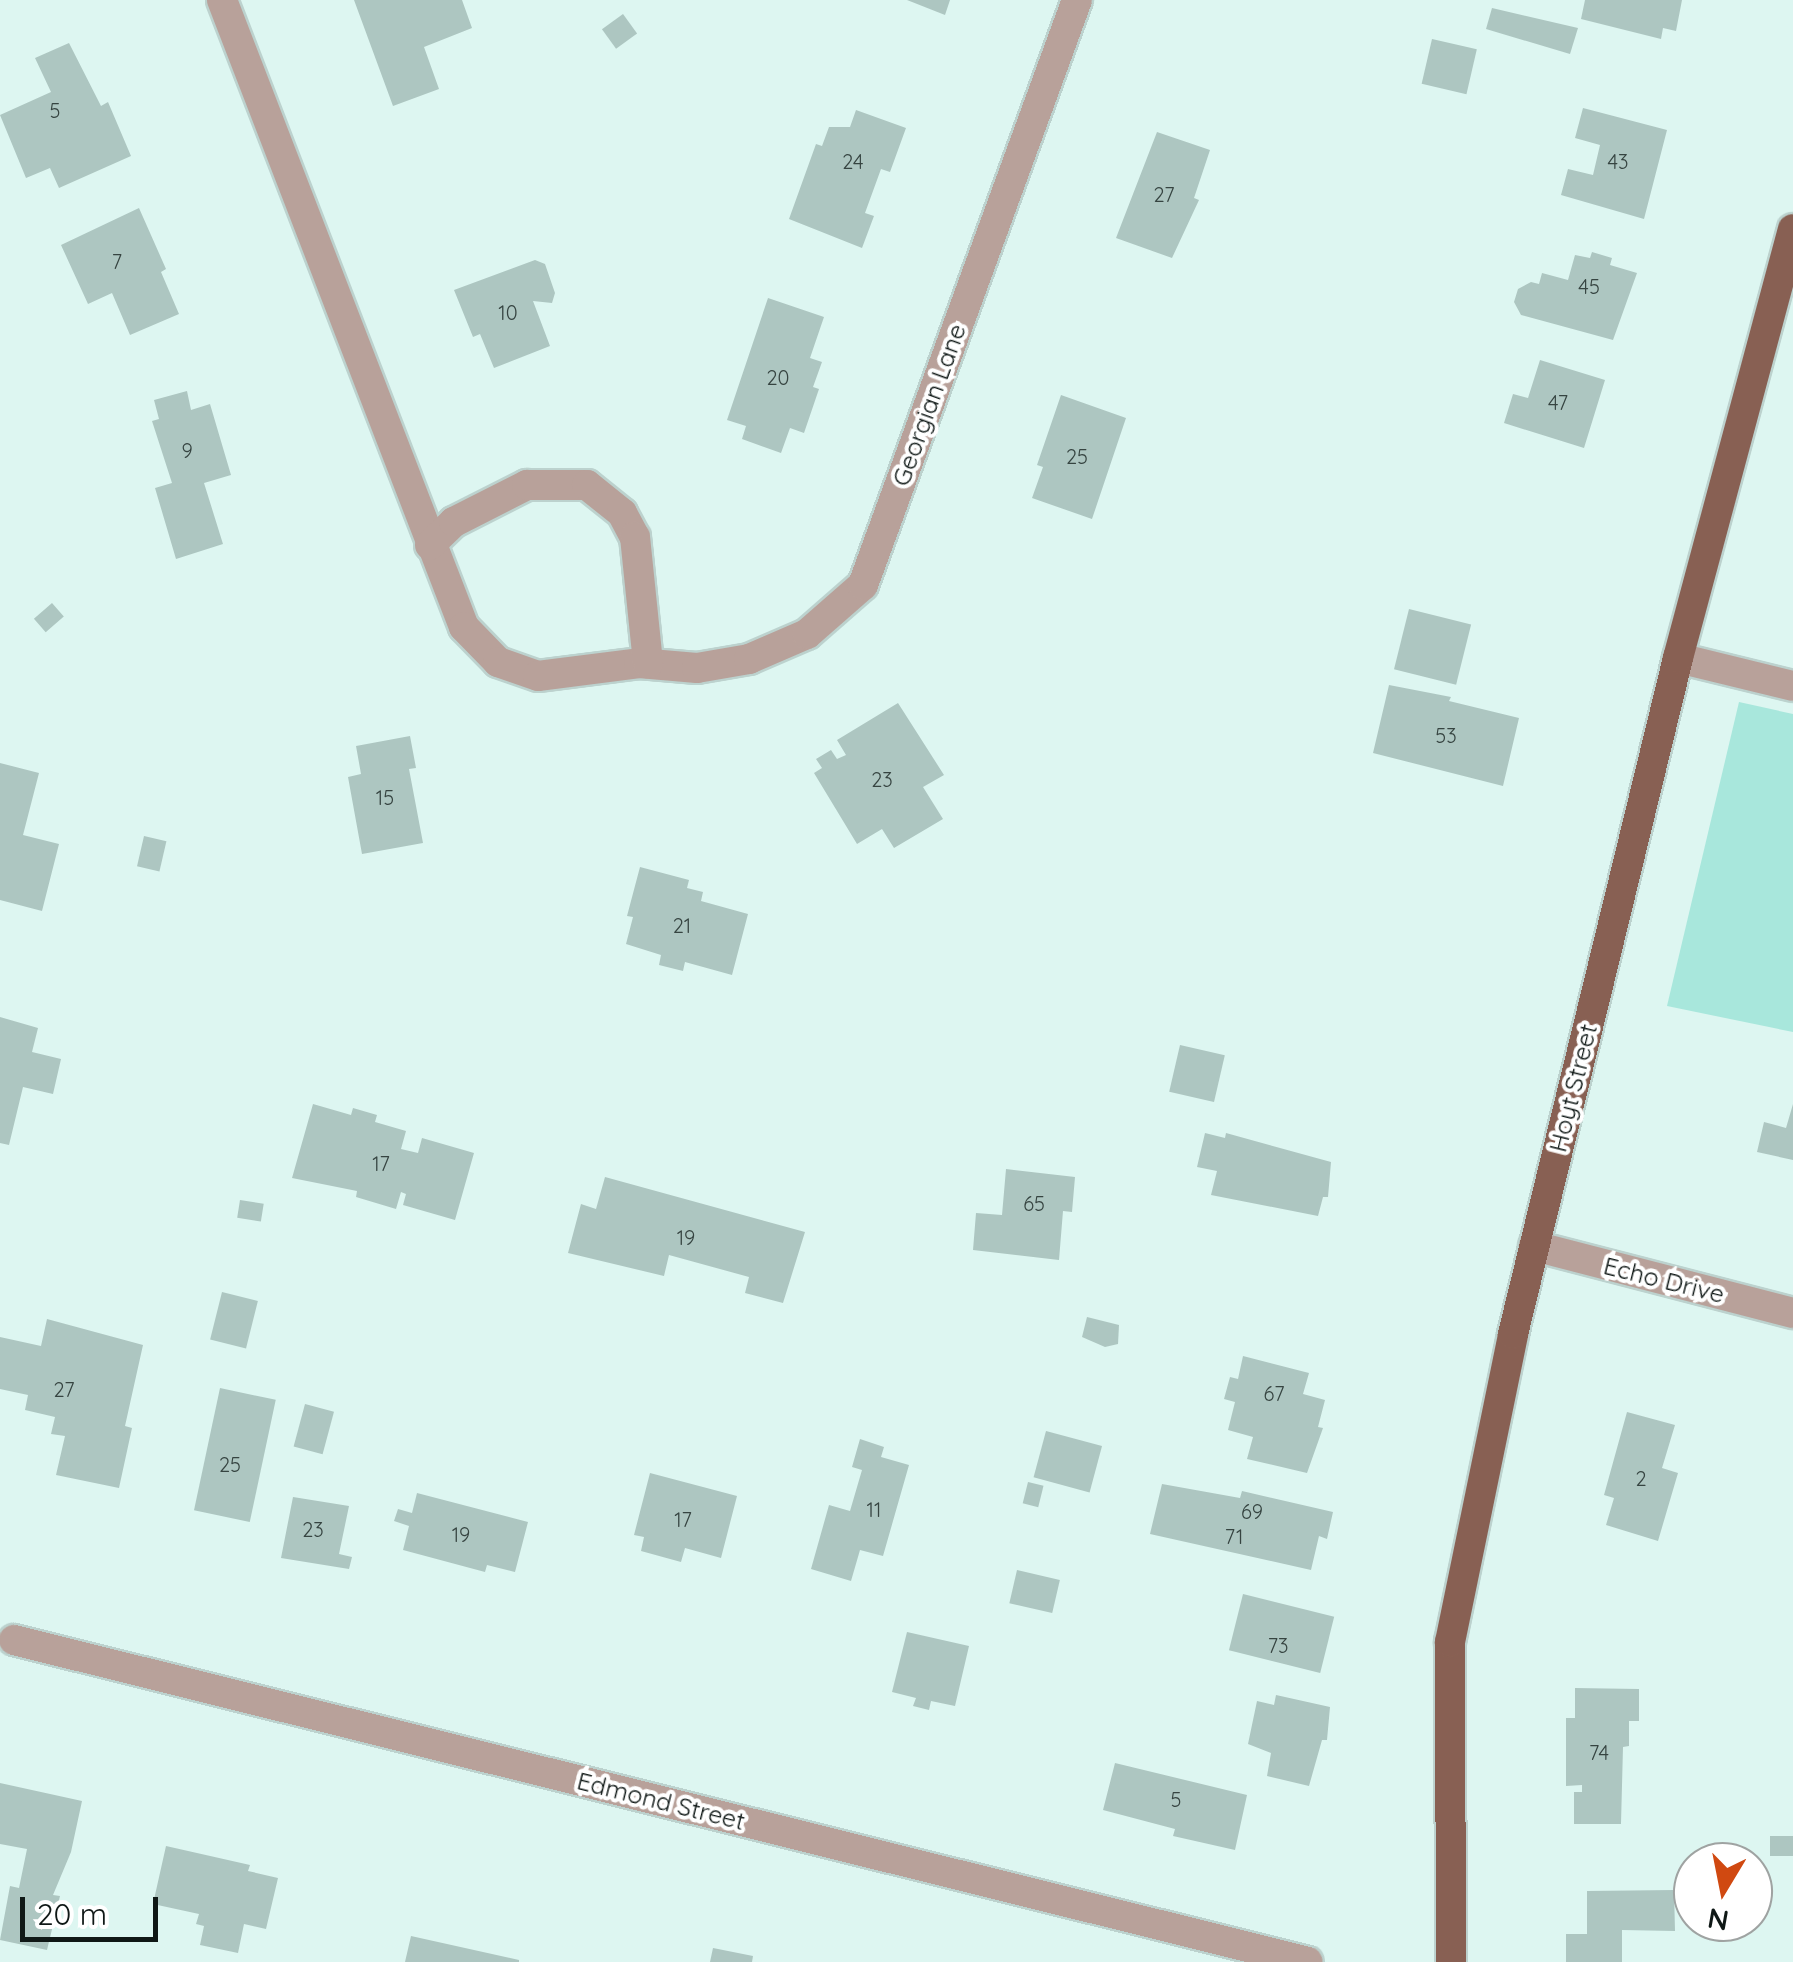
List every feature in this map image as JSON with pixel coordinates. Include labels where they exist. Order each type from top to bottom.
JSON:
[{"type":"main road","name":"Hoyt Street","points":[[1450,1962],[1450,1642],[1534,1246],[1678,658],[1793,229]]},
{"type":"street","name":"Georgian Lane","points":[[222,0],[464,626],[498,662],[538,676],[648,663],[697,668],[749,659],[807,634],[863,585],[1077,0]]},
{"type":"street","points":[[430,545],[454,522],[527,485],[587,485],[622,512],[635,538],[648,663]]},
{"type":"street","points":[[1678,658],[1793,686]]},
{"type":"street","name":"Echo Drive","points":[[1534,1246],[1793,1313]]},
{"type":"street","name":"Edmond Street","points":[[14,1640],[1308,1962]]},
{"type":"green space","points":[[1739,702],[1793,714],[1793,1032],[1667,1006]]},
{"type":"building","points":[[354,0],[462,0],[472,28],[424,47],[439,89],[393,106]]},
{"type":"building","points":[[907,0],[950,0],[945,15]]},
{"type":"building","points":[[1585,0],[1682,0],[1676,31],[1663,28],[1661,39],[1581,19]]},
{"type":"building","points":[[1492,8],[1578,28],[1570,54],[1486,29]]},
{"type":"building","points":[[623,14],[637,33],[616,49],[602,29]]},
{"type":"building","points":[[1432,39],[1477,49],[1466,94],[1422,84]]},
{"type":"building","points":[[69,43],[101,106],[108,102],[131,156],[59,188],[50,168],[26,178],[0,115],[51,92],[35,58]]},
{"type":"building","points":[[1583,108],[1667,130],[1644,219],[1561,195],[1568,169],[1593,175],[1600,145],[1575,138]]},
{"type":"building","points":[[856,110],[906,128],[890,172],[881,169],[865,213],[874,216],[862,248],[789,219],[816,144],[822,146],[829,127],[850,127]]},
{"type":"building","points":[[1157,132],[1210,150],[1194,198],[1199,200],[1172,258],[1116,238]]},
{"type":"building","points":[[139,208],[166,269],[161,272],[179,314],[130,335],[112,293],[88,304],[61,245]]},
{"type":"building","points":[[1592,252],[1612,258],[1610,265],[1637,273],[1613,340],[1521,315],[1514,302],[1518,289],[1531,282],[1539,284],[1542,273],[1568,280],[1575,255],[1590,258]]},
{"type":"building","points":[[535,260],[545,264],[555,293],[552,303],[533,301],[550,346],[494,368],[480,334],[473,337],[454,290]]},
{"type":"building","points":[[768,298],[824,317],[810,358],[822,362],[813,387],[819,389],[804,433],[790,428],[781,453],[742,439],[746,426],[727,420]]},
{"type":"building","points":[[1540,360],[1605,380],[1584,448],[1504,423],[1513,394],[1528,398]]},
{"type":"building","points":[[187,391],[191,410],[210,404],[231,475],[204,483],[223,544],[176,559],[155,488],[172,483],[152,421],[159,419],[154,400]]},
{"type":"building","points":[[1061,395],[1126,418],[1092,519],[1032,498],[1043,467],[1037,465]]},
{"type":"building","points":[[52,603],[64,617],[46,632],[34,619]]},
{"type":"building","points":[[1409,609],[1471,624],[1456,685],[1394,669]]},
{"type":"building","points":[[1389,685],[1451,697],[1449,701],[1519,718],[1503,786],[1373,753]]},
{"type":"building","points":[[898,703],[944,775],[923,787],[943,819],[894,848],[882,829],[857,844],[814,773],[822,768],[816,759],[831,750],[837,759],[846,755],[837,740]]},
{"type":"building","points":[[410,736],[416,768],[409,769],[423,843],[362,854],[348,777],[361,774],[356,746]]},
{"type":"building","points":[[0,763],[39,773],[23,835],[59,844],[42,911],[0,900]]},
{"type":"building","points":[[144,836],[166,841],[159,871],[137,866]]},
{"type":"building","points":[[640,867],[689,880],[687,888],[703,892],[701,901],[748,914],[732,975],[685,962],[683,971],[659,965],[661,955],[626,944],[633,917],[627,916]]},
{"type":"building","points":[[0,1017],[38,1028],[32,1052],[61,1059],[53,1094],[23,1087],[9,1145],[0,1143]]},
{"type":"building","points":[[1180,1045],[1225,1055],[1214,1102],[1169,1092]]},
{"type":"building","points":[[313,1104],[351,1115],[353,1108],[377,1115],[375,1122],[406,1131],[401,1149],[418,1153],[422,1138],[474,1153],[455,1220],[403,1205],[406,1194],[401,1192],[396,1209],[356,1197],[357,1191],[292,1178]]},
{"type":"building","points":[[1793,1104],[1793,1160],[1757,1152],[1764,1122],[1786,1128]]},
{"type":"building","points":[[1205,1133],[1225,1138],[1226,1133],[1331,1162],[1328,1197],[1323,1197],[1318,1216],[1211,1195],[1217,1171],[1197,1167]]},
{"type":"building","points":[[1006,1169],[1075,1177],[1072,1212],[1063,1211],[1059,1260],[973,1250],[976,1213],[1002,1215]]},
{"type":"building","points":[[605,1177],[805,1232],[783,1303],[745,1293],[749,1277],[669,1255],[664,1276],[568,1253],[581,1204],[596,1209]]},
{"type":"building","points":[[240,1200],[264,1204],[261,1222],[237,1218]]},
{"type":"building","points":[[222,1292],[258,1301],[246,1348],[210,1340]]},
{"type":"building","points":[[1087,1317],[1119,1325],[1118,1344],[1105,1347],[1082,1337]]},
{"type":"building","points":[[47,1319],[143,1345],[125,1426],[132,1428],[119,1488],[56,1475],[65,1436],[51,1434],[55,1417],[25,1410],[28,1395],[0,1389],[0,1337],[41,1346]]},
{"type":"building","points":[[1243,1356],[1309,1373],[1303,1394],[1325,1400],[1318,1427],[1323,1428],[1307,1473],[1247,1459],[1253,1437],[1228,1430],[1235,1402],[1224,1399],[1230,1377],[1238,1379]]},
{"type":"building","points":[[220,1388],[276,1400],[250,1522],[194,1510]]},
{"type":"building","points":[[305,1404],[334,1412],[323,1454],[294,1447]]},
{"type":"building","points":[[1627,1412],[1675,1425],[1662,1468],[1678,1473],[1658,1541],[1606,1525],[1614,1498],[1604,1495]]},
{"type":"building","points":[[1046,1431],[1102,1446],[1090,1492],[1034,1477]]},
{"type":"building","points":[[860,1439],[884,1447],[881,1457],[909,1465],[883,1556],[860,1550],[851,1581],[811,1569],[829,1505],[850,1511],[862,1470],[852,1467]]},
{"type":"building","points":[[650,1473],[737,1496],[721,1558],[685,1548],[681,1562],[641,1551],[644,1537],[634,1535]]},
{"type":"building","points":[[1028,1482],[1044,1486],[1038,1507],[1023,1503]]},
{"type":"building","points":[[1162,1484],[1240,1498],[1242,1491],[1333,1512],[1327,1539],[1319,1536],[1311,1570],[1150,1534]]},
{"type":"building","points":[[417,1493],[528,1522],[515,1572],[487,1565],[485,1572],[403,1550],[409,1526],[394,1521],[398,1509],[412,1513]]},
{"type":"building","points":[[293,1497],[349,1506],[339,1554],[352,1557],[349,1569],[281,1558]]},
{"type":"building","points":[[1017,1570],[1060,1580],[1052,1613],[1009,1603]]},
{"type":"building","points":[[1243,1594],[1334,1617],[1320,1673],[1229,1650]]},
{"type":"building","points":[[907,1632],[969,1646],[955,1706],[931,1701],[929,1710],[913,1706],[916,1698],[892,1692]]},
{"type":"building","points":[[1575,1688],[1639,1689],[1639,1721],[1629,1721],[1629,1746],[1623,1747],[1621,1824],[1574,1824],[1574,1792],[1582,1792],[1582,1785],[1566,1786],[1566,1718],[1575,1718]]},
{"type":"building","points":[[1276,1695],[1330,1707],[1327,1740],[1322,1740],[1309,1786],[1267,1776],[1271,1753],[1248,1744],[1257,1701],[1274,1705]]},
{"type":"building","points":[[1115,1763],[1247,1795],[1235,1850],[1173,1836],[1175,1829],[1103,1810]]},
{"type":"building","points":[[0,1783],[82,1801],[71,1852],[53,1895],[60,1896],[47,1950],[0,1940],[10,1886],[19,1888],[27,1849],[0,1844]]},
{"type":"building","points":[[1770,1836],[1793,1836],[1793,1856],[1773,1856]]},
{"type":"building","points":[[166,1846],[250,1865],[248,1871],[278,1878],[266,1929],[244,1924],[238,1953],[200,1945],[204,1926],[196,1924],[199,1914],[153,1904]]},
{"type":"building","points":[[1673,1890],[1673,1931],[1622,1930],[1622,1962],[1566,1962],[1566,1934],[1587,1934],[1587,1891]]},
{"type":"building","points":[[411,1936],[519,1960],[519,1962],[405,1962]]},
{"type":"building","points":[[713,1948],[753,1956],[752,1962],[710,1962]]}]
